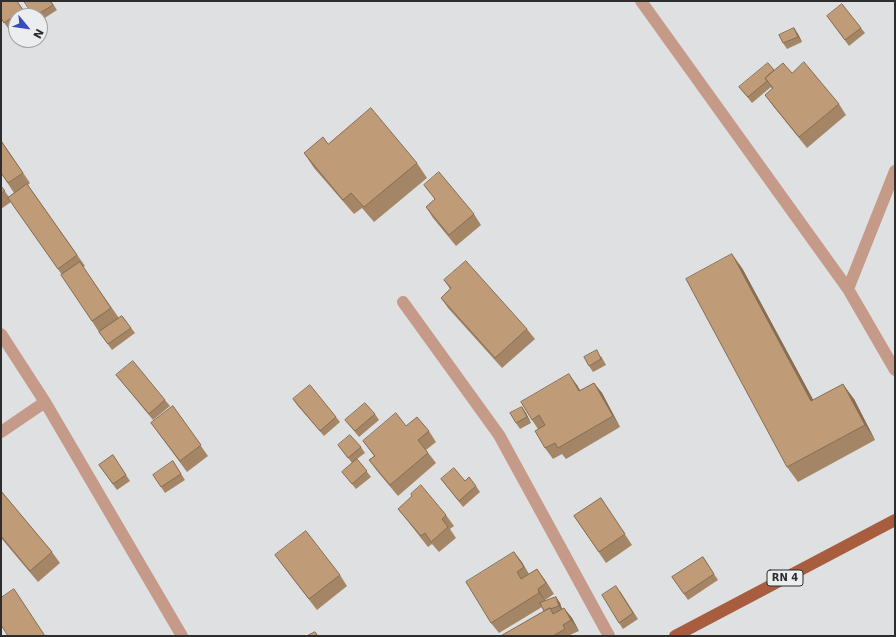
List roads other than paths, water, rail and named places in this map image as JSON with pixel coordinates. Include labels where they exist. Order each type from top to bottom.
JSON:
[{"type":"main road","name":"RN 4","points":[[678,635],[895,520]]},
{"type":"street","points":[[641,1],[848,289],[895,370]]},
{"type":"street","points":[[848,289],[895,171]]},
{"type":"street","points":[[403,302],[499,435],[609,636]]},
{"type":"street","points":[[1,334],[45,402],[182,636]]},
{"type":"street","points":[[1,432],[45,402]]}]
